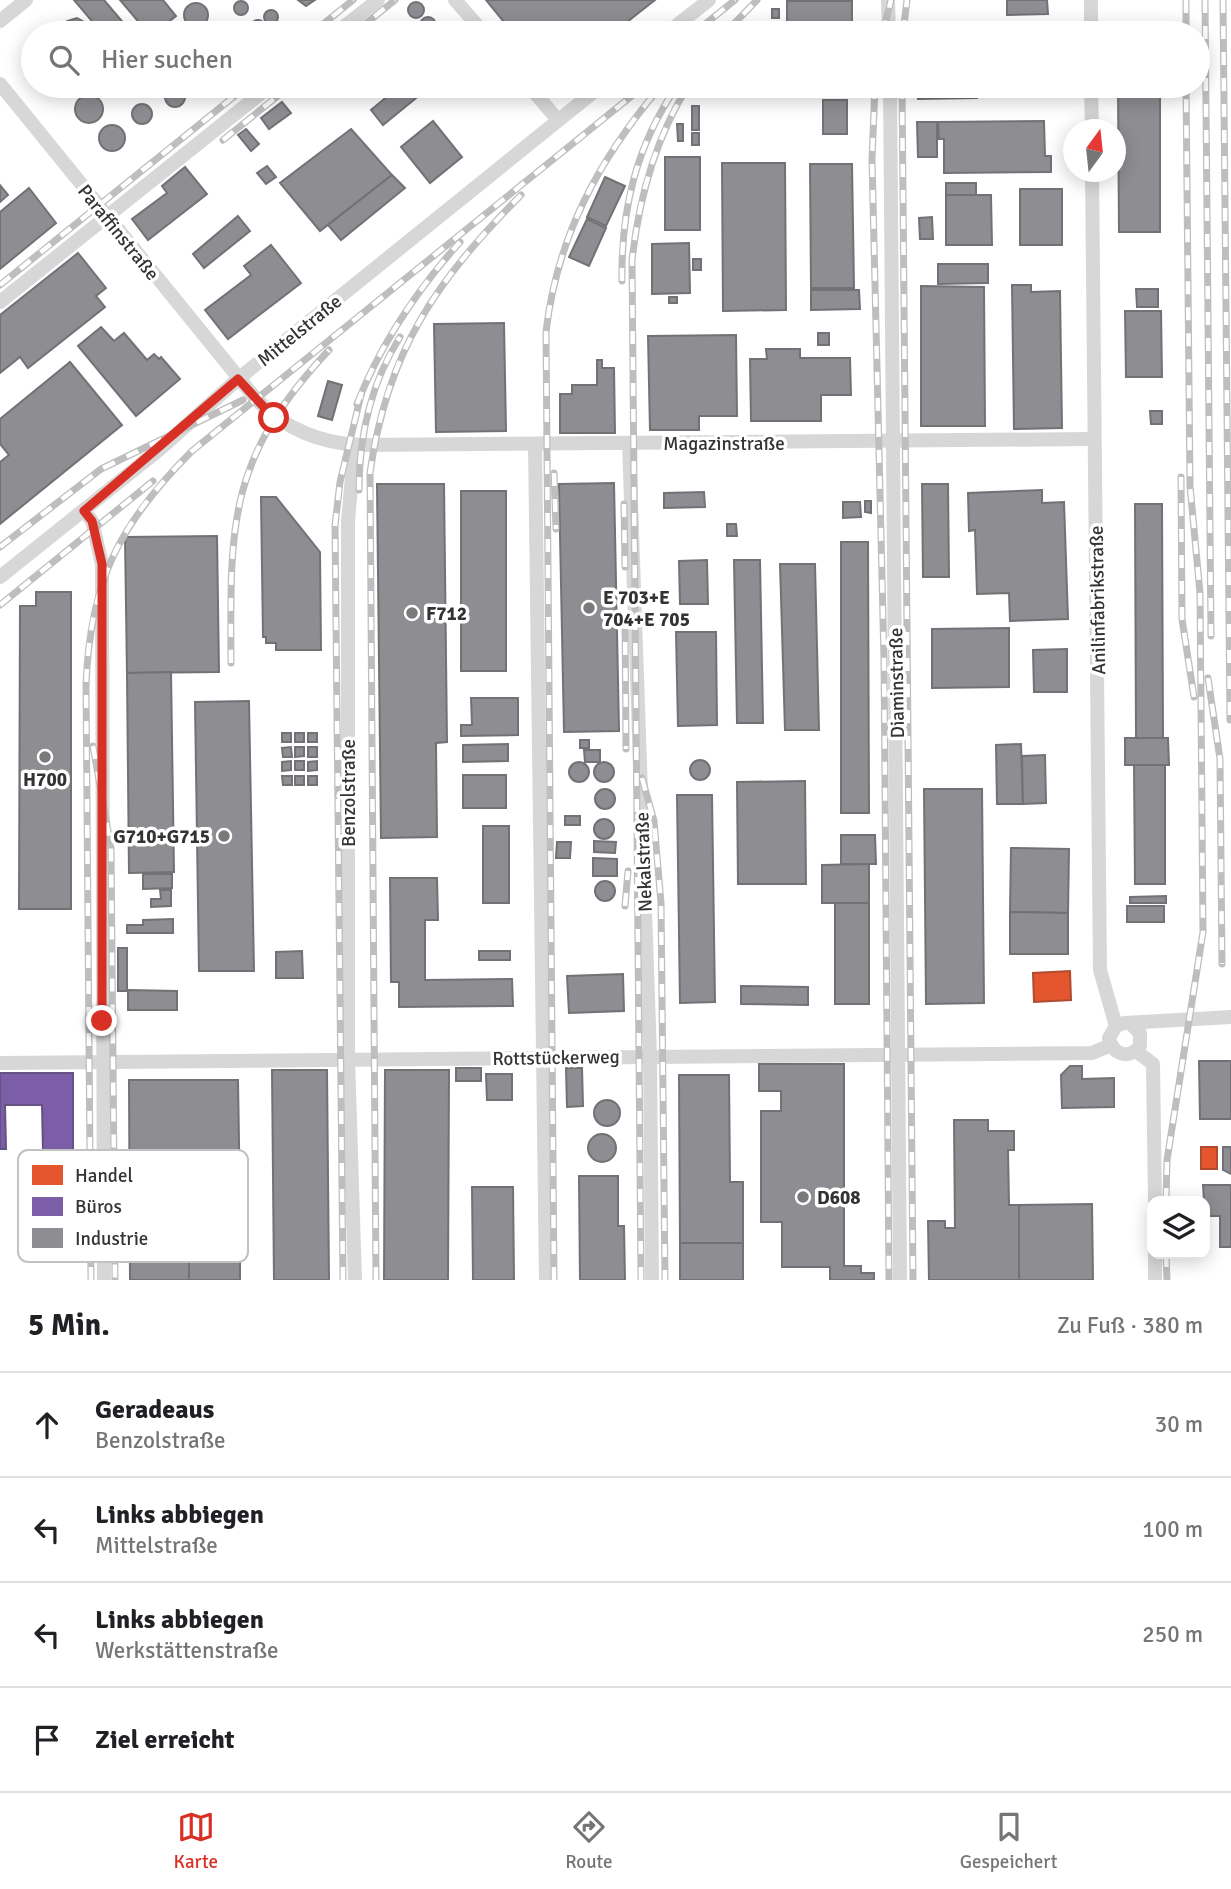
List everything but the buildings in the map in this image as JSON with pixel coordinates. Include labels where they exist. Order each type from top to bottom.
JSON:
[{"type":"street","points":[[0,21],[26,0]]},
{"type":"street","points":[[351,21],[378,0]]},
{"type":"street","points":[[455,0],[473,21]]},
{"type":"street","points":[[682,21],[709,0]]},
{"type":"street","points":[[888,0],[889,21]]},
{"type":"street","points":[[1091,0],[1091,21]]},
{"type":"street","name":"Paraffinstraße","points":[[0,84],[238,379]]},
{"type":"street","points":[[0,302],[256,98]]},
{"type":"street","points":[[539,98],[558,120]]},
{"type":"street","name":"Mittelstraße","points":[[0,577],[84,511],[238,379],[586,98]]},
{"type":"street","name":"Diaminstraße","points":[[890,98],[900,1280]]},
{"type":"street","points":[[1091,98],[1092,119]]},
{"type":"street","name":"Anilinfabrikstraße","points":[[1092,182],[1100,970],[1116,1026]]},
{"type":"street","points":[[238,379],[274,418],[287,426],[312,436],[355,444]]},
{"type":"street","name":"Magazinstraße","points":[[355,444],[1093,439]]},
{"type":"street","name":"Nekalstraße","points":[[629,443],[650,1056],[652,1280]]},
{"type":"street","name":"Benzolstraße","points":[[355,444],[348,521],[348,1058],[355,1280]]},
{"type":"street","points":[[535,444],[546,1280]]},
{"type":"street","points":[[84,511],[92,521],[102,564],[103,1150]]},
{"type":"street","points":[[1155,1196],[1153,1064],[1136,1051],[1122,1054],[1111,1045],[1109,1038],[1116,1026],[1231,1017]]},
{"type":"street","points":[[1131,1024],[1137,1027],[1142,1039],[1136,1051]]},
{"type":"street","name":"Rottstückerweg","points":[[0,1063],[1092,1053],[1111,1045]]},
{"type":"street","points":[[1155,1259],[1156,1280]]},
{"type":"street","points":[[104,1262],[104,1280]]},
{"type":"railway","points":[[327,21],[353,0]]},
{"type":"railway","points":[[369,21],[395,0]]},
{"type":"railway","points":[[709,21],[735,0]]},
{"type":"railway","points":[[737,21],[757,0]]},
{"type":"railway","points":[[886,21],[891,0]]},
{"type":"railway","points":[[904,21],[907,0]]},
{"type":"railway","points":[[1186,0],[1186,21]]},
{"type":"railway","points":[[1205,0],[1205,21]]},
{"type":"railway","points":[[1223,0],[1230,720]]},
{"type":"railway","points":[[0,285],[232,98]]},
{"type":"railway","points":[[223,140],[275,98]]},
{"type":"railway","points":[[90,1150],[86,685],[94,615],[113,556],[145,504],[192,451],[629,98]]},
{"type":"railway","points":[[554,1280],[546,332],[560,263],[584,200],[618,142],[652,98]]},
{"type":"railway","points":[[622,281],[624,229],[634,179],[651,132],[670,98]]},
{"type":"railway","points":[[641,1280],[632,260],[639,214],[650,170],[666,127],[681,98]]},
{"type":"railway","points":[[875,98],[872,159],[884,660],[889,1280]]},
{"type":"railway","points":[[902,98],[913,1280]]},
{"type":"railway","points":[[1166,1196],[1167,1160],[1203,932],[1200,593],[1190,486],[1186,98]]},
{"type":"railway","points":[[1206,98],[1211,636]]},
{"type":"railway","points":[[376,1280],[370,473],[389,390],[420,320],[464,258],[521,195]]},
{"type":"railway","points":[[357,404],[377,360],[401,318],[460,242]]},
{"type":"railway","points":[[359,490],[364,430],[374,391],[400,337]]},
{"type":"railway","points":[[231,663],[232,570],[235,531],[242,494],[253,460],[271,425],[296,389],[329,350]]},
{"type":"railway","points":[[343,1280],[335,526],[340,482],[361,395]]},
{"type":"railway","points":[[0,547],[101,469],[243,400]]},
{"type":"railway","points":[[554,473],[556,529]]},
{"type":"railway","points":[[1181,477],[1182,619],[1194,697]]},
{"type":"railway","points":[[0,605],[153,481]]},
{"type":"railway","points":[[624,504],[625,567]]},
{"type":"railway","points":[[625,616],[626,749]]},
{"type":"railway","points":[[1208,678],[1220,759],[1222,964]]},
{"type":"railway","points":[[93,746],[111,848],[114,1150]]},
{"type":"railway","points":[[642,778],[654,821],[661,903],[665,1280]]},
{"type":"railway","points":[[625,906],[628,871]]},
{"type":"railway","points":[[1166,1259],[1167,1280]]},
{"type":"railway","points":[[91,1262],[91,1280]]},
{"type":"railway","points":[[115,1262],[115,1280]]},
{"type":"place","name":"E 703+E 704+E 705","points":[[589,608]]},
{"type":"place","name":"F712","points":[[412,613]]},
{"type":"place","name":"H700","points":[[45,757]]},
{"type":"place","name":"G710+G715","points":[[224,836]]},
{"type":"place","name":"D608","points":[[803,1197]]},
{"type":"route","points":[[102,1021],[102,564],[92,521],[84,511],[160,449],[238,379],[274,418]]}]
